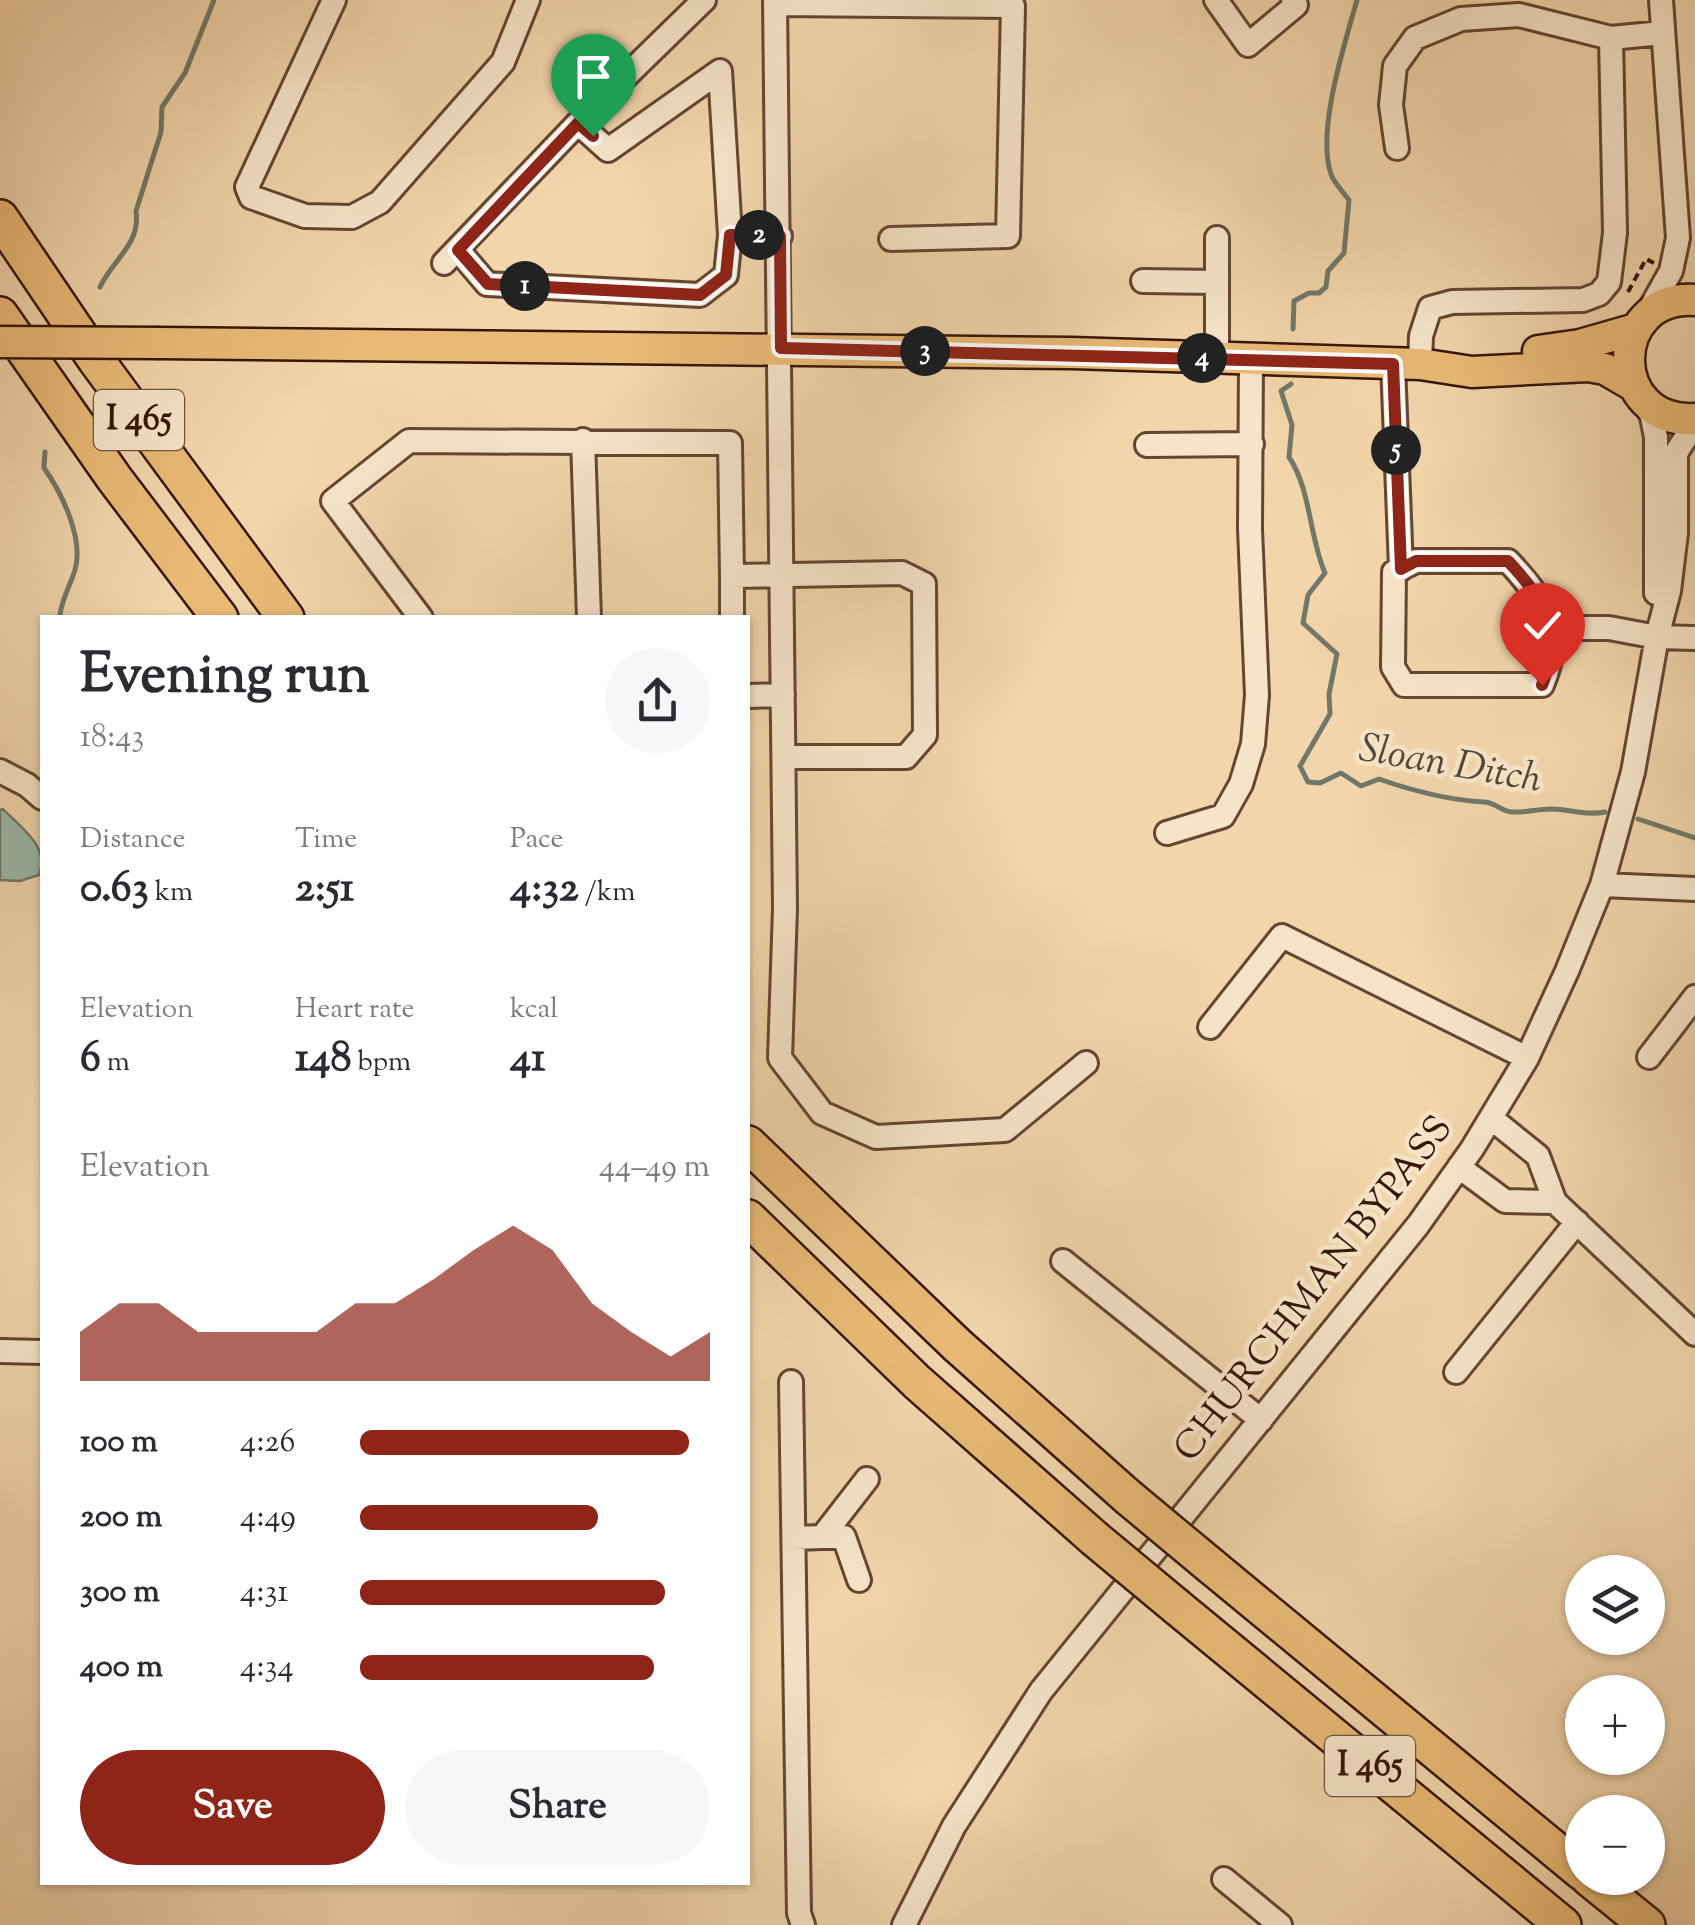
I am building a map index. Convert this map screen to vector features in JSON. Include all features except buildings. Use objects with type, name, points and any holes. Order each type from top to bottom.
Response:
[{"type":"highway","name":"I 465","points":[[0,218],[96,360],[284,615]]},
{"type":"highway","name":"I 465","points":[[0,315],[114,478],[218,615]]},
{"type":"highway","name":"I 465","points":[[750,1146],[958,1345],[1128,1497],[1565,1858]]},
{"type":"highway","name":"I 465","points":[[750,1220],[917,1382],[1094,1538],[1562,1925]]},
{"type":"highway","points":[[1610,1895],[1646,1925]]},
{"type":"main road","points":[[1407,364],[1580,345],[1641,323],[1674,301],[1695,300]]},
{"type":"main road","points":[[1639,393],[1628,357],[1641,323]]},
{"type":"main road","points":[[0,342],[781,348],[1407,364],[1472,372],[1588,366],[1605,368],[1670,416],[1695,421]]},
{"type":"street","points":[[334,0],[247,187],[252,197],[305,216],[352,217],[380,202],[503,62],[528,0]]},
{"type":"street","points":[[578,123],[608,150],[720,71],[730,235],[726,275],[700,295],[488,284],[451,256],[578,123],[704,0]]},
{"type":"street","points":[[1216,0],[1248,44],[1296,5],[1292,0]]},
{"type":"street","points":[[1641,323],[1671,271],[1678,238],[1661,0]]},
{"type":"street","points":[[891,239],[1008,236],[1013,6],[775,2],[786,908],[780,1058],[822,1113],[876,1137],[1004,1130],[1086,1063]]},
{"type":"street","points":[[1397,148],[1391,105],[1395,66],[1416,38],[1461,19],[1519,16],[1611,38],[1662,33]]},
{"type":"street","points":[[1662,33],[1695,214]]},
{"type":"street","points":[[1401,569],[1407,364],[1430,308],[1452,302],[1583,300],[1599,294],[1609,282],[1615,233],[1611,38]]},
{"type":"street","points":[[730,235],[780,236]]},
{"type":"street","points":[[1217,238],[1217,358]]},
{"type":"street","points":[[1143,281],[1217,282]]},
{"type":"street","points":[[1168,833],[1223,816],[1241,784],[1253,744],[1257,678],[1250,529],[1251,359]]},
{"type":"street","name":"CHURCHMAN BYPASS","points":[[1639,393],[1652,417],[1656,436],[1657,637]]},
{"type":"street","name":"CHURCHMAN BYPASS","points":[[904,1925],[954,1826],[1041,1691],[1418,1225],[1527,1058],[1602,884],[1633,772],[1673,564],[1676,453],[1695,421]]},
{"type":"street","points":[[583,440],[590,615]]},
{"type":"street","points":[[419,615],[333,501],[409,441],[583,440],[730,443],[732,615]]},
{"type":"street","points":[[1147,445],[1252,444]]},
{"type":"street","points":[[1416,561],[1508,561],[1536,590],[1552,628],[1551,663],[1542,685],[1404,685],[1393,666],[1394,572],[1416,561]]},
{"type":"street","points":[[732,576],[902,573],[924,584],[925,734],[906,757],[784,757]]},
{"type":"street","points":[[1552,628],[1609,628],[1657,637],[1695,638]]},
{"type":"street","points":[[750,696],[783,695]]},
{"type":"street","points":[[0,771],[40,796]]},
{"type":"street","points":[[1602,884],[1695,889]]},
{"type":"street","points":[[1210,1027],[1282,936],[1527,1058]]},
{"type":"street","points":[[1649,1057],[1695,997]]},
{"type":"street","points":[[1490,1118],[1538,1156],[1555,1202],[1695,1334]]},
{"type":"street","points":[[1459,1167],[1504,1201],[1555,1202]]},
{"type":"street","points":[[1456,1372],[1577,1222]]},
{"type":"street","points":[[1063,1260],[1261,1420]]},
{"type":"street","points":[[0,1352],[40,1352]]},
{"type":"street","points":[[791,1382],[799,1912],[804,1925]]},
{"type":"street","points":[[822,1537],[867,1479]]},
{"type":"street","points":[[794,1538],[844,1538],[859,1580]]},
{"type":"street","points":[[1224,1879],[1280,1925]]},
{"type":"shaded area","points":[[0,810],[25,830],[37,847],[39,875],[20,881],[0,880]]},
{"type":"waterway","points":[[100,287],[134,233],[136,211],[161,132],[162,107],[185,73],[214,0]]},
{"type":"waterway","name":"Sloan Ditch","points":[[1293,329],[1294,301],[1326,287],[1328,271],[1344,253],[1349,200],[1331,174],[1327,135],[1334,87],[1357,0]]},
{"type":"waterway","name":"Sloan Ditch","points":[[1291,384],[1281,391],[1292,425],[1289,457],[1302,484],[1325,573],[1308,595],[1303,623],[1337,654],[1329,694],[1330,714],[1300,766],[1308,782],[1320,783],[1341,773],[1361,786],[1379,779],[1431,794],[1488,802],[1509,812],[1605,812]]},
{"type":"waterway","points":[[45,452],[44,468],[64,503],[76,544],[75,570],[60,615]]},
{"type":"waterway","name":"Sloan Ditch","points":[[1638,819],[1695,838]]},
{"type":"route","points":[[593,136],[578,123],[458,250],[488,284],[700,295],[726,275],[730,235],[780,236],[781,348],[1393,364],[1401,569],[1416,561],[1508,561],[1536,590],[1552,628],[1551,663],[1542,685]]}]
